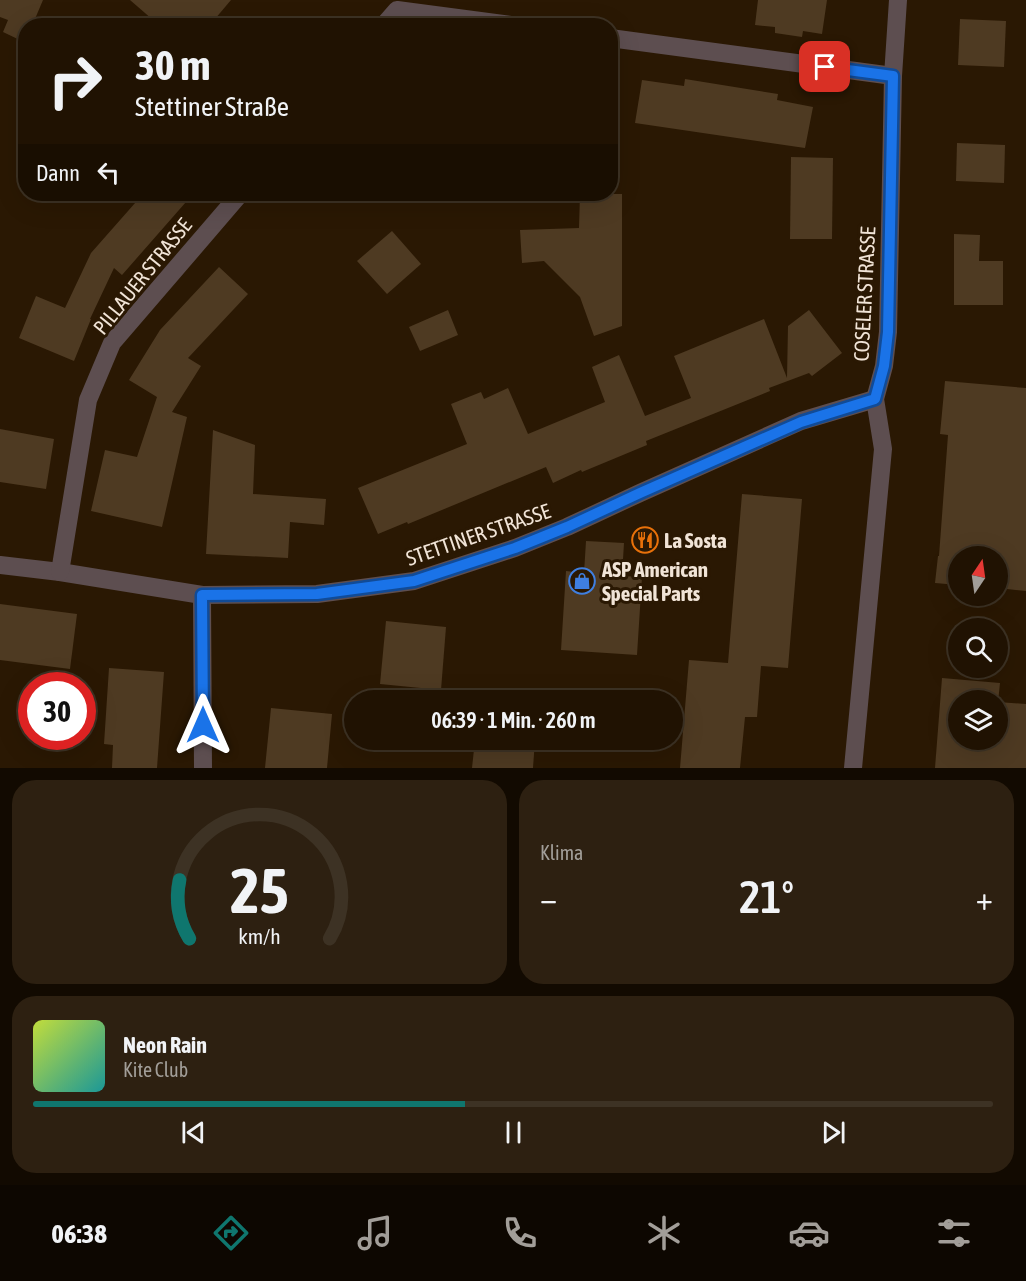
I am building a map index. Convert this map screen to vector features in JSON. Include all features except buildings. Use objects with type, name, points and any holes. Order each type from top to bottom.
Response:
[{"type":"street","name":"COSELER STRASSE","points":[[854,768],[883,449],[875,399],[884,366],[888,332],[893,76],[898,0]]},
{"type":"street","points":[[390,18],[397,10],[458,18]]},
{"type":"street","points":[[618,39],[893,76]]},
{"type":"street","name":"PILLAUER STRASSE","points":[[60,572],[88,400],[112,343],[234,201]]},
{"type":"street","name":"STETTINER STRASSE","points":[[0,565],[60,572],[202,595],[317,594],[414,581],[515,548],[801,422],[875,399]]},
{"type":"street","points":[[202,595],[203,768]]},
{"type":"place","name":"La Sosta","points":[[645,540]]},
{"type":"place","name":"ASP American Special Parts","points":[[582,581]]},
{"type":"route","points":[[203,725],[202,595],[317,594],[414,581],[515,548],[801,422],[875,399],[884,366],[888,332],[893,76],[825,67]]}]
